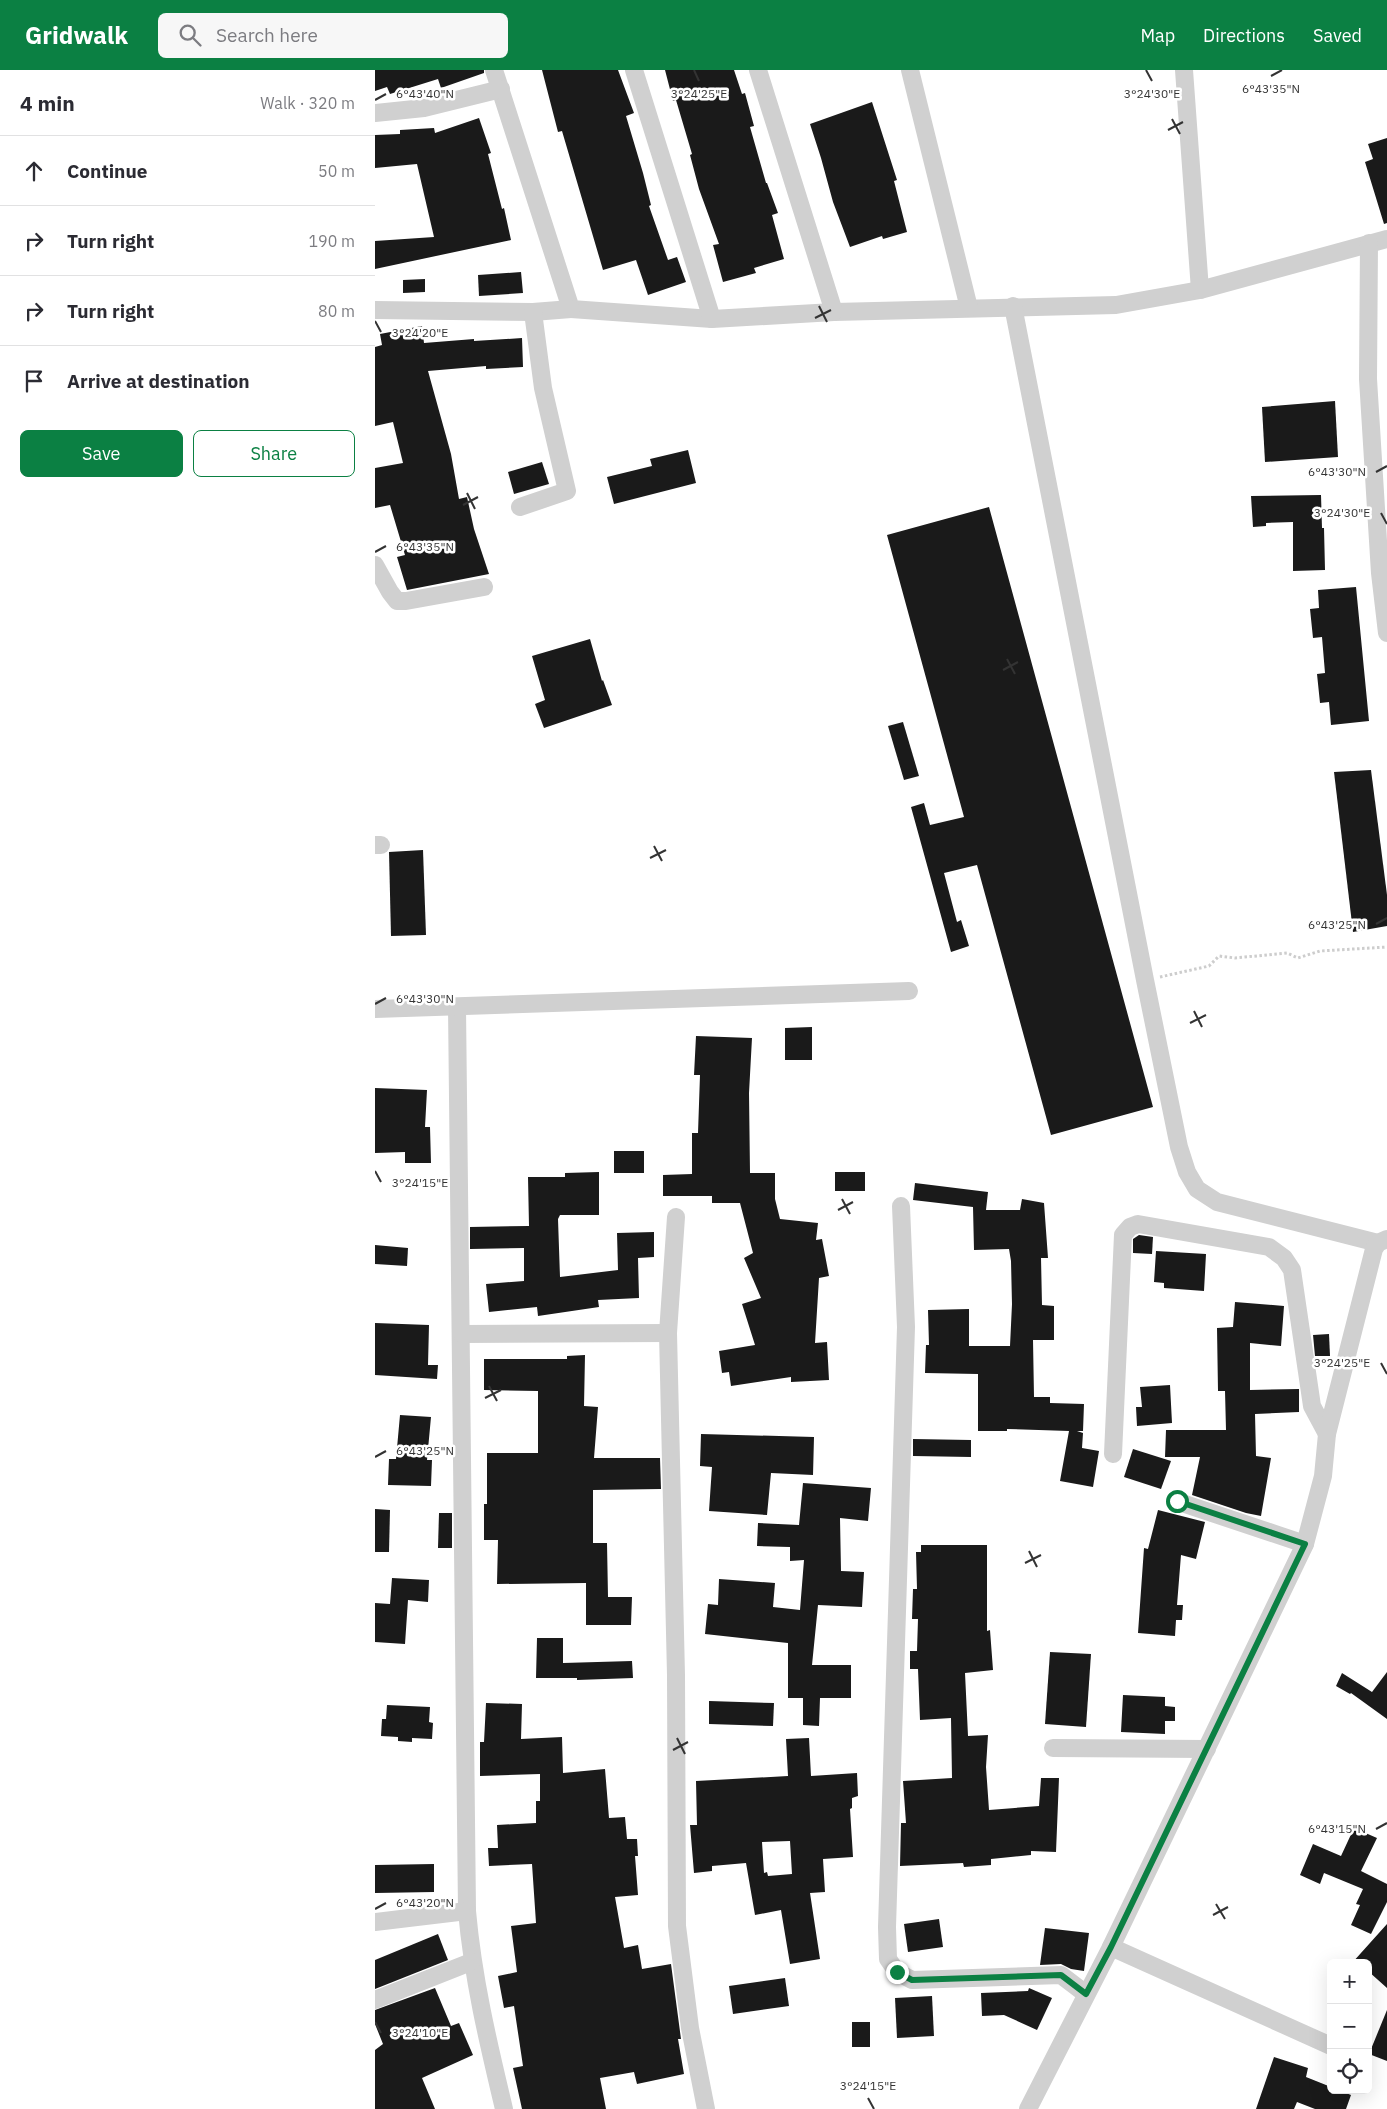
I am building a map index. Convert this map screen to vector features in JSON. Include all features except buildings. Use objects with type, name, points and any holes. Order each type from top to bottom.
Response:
[{"type":"street","points":[[494,70],[571,309]]},
{"type":"street","points":[[634,70],[712,319]]},
{"type":"street","points":[[758,70],[834,312]]},
{"type":"street","points":[[910,70],[969,308]]},
{"type":"street","points":[[1185,70],[1200,290]]},
{"type":"street","points":[[375,113],[424,108],[501,90]]},
{"type":"street","points":[[375,310],[533,312],[571,309],[712,319],[834,312],[1013,306],[1116,305],[1200,290],[1387,239]]},
{"type":"street","points":[[1369,244],[1368,379],[1380,573],[1387,633]]},
{"type":"street","points":[[1013,306],[1145,980],[1179,1147],[1187,1172],[1197,1190],[1217,1202],[1383,1241]]},
{"type":"street","points":[[520,507],[567,491],[543,388],[533,312]]},
{"type":"street","points":[[375,565],[397,601],[484,587]]},
{"type":"street","points":[[375,1009],[457,1008],[909,992]]},
{"type":"street","points":[[457,1008],[467,1911],[471,1962],[504,2109]]},
{"type":"street","points":[[901,1206],[906,1327],[889,1824],[888,1959],[897,1972],[912,1980],[1061,1975],[1086,1994]]},
{"type":"street","points":[[676,1217],[668,1333],[676,1675],[677,1926],[690,2028],[706,2109]]},
{"type":"street","points":[[1113,1454],[1123,1234],[1130,1227],[1138,1224],[1269,1247],[1284,1258],[1292,1270],[1312,1406],[1327,1434]]},
{"type":"street","points":[[1028,2109],[1111,1947],[1305,1544],[1323,1476],[1327,1434],[1374,1249],[1383,1241]]},
{"type":"street","points":[[462,1334],[668,1333]]},
{"type":"street","points":[[1177,1501],[1305,1544]]},
{"type":"street","points":[[1053,1748],[1207,1749]]},
{"type":"street","points":[[375,1922],[467,1911]]},
{"type":"street","points":[[1111,1947],[1327,2044]]},
{"type":"street","points":[[375,2000],[471,1962]]},
{"type":"path","points":[[1145,980],[1209,966],[1219,956],[1235,958],[1287,954],[1298,958],[1320,951],[1387,947]]},
{"type":"route","points":[[897,1972],[912,1980],[1061,1975],[1086,1994],[1111,1947],[1305,1544],[1177,1501]]}]
